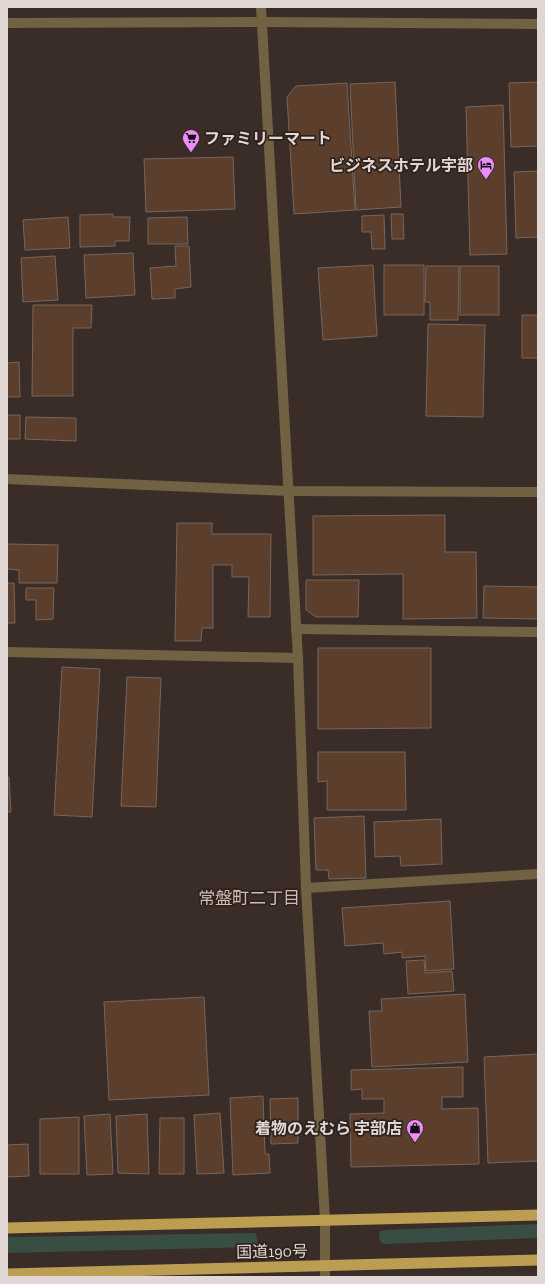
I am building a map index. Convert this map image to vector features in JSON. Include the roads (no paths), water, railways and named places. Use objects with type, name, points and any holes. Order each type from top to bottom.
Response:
[{"type":"highway","points":[[7,1228],[538,1215]]},
{"type":"highway","name":"国道190号","points":[[7,1274],[324,1272],[538,1260]]},
{"type":"street","points":[[261,7],[298,658],[306,888],[325,1220],[324,1272]]},
{"type":"street","points":[[7,23],[262,22],[538,24]]},
{"type":"street","points":[[7,479],[288,491],[538,492]]},
{"type":"street","points":[[296,629],[538,632]]},
{"type":"street","points":[[7,652],[298,658]]},
{"type":"street","points":[[306,888],[538,874]]},
{"type":"place","name":"ファミリーマート","points":[[191,153]]},
{"type":"place","name":"ビジネスホテル宇部","points":[[486,180]]},
{"type":"place","name":"着物のえむら 宇部店","points":[[415,1143]]},
{"type":"district","name":"常盤町二丁目","points":[[249,898]]}]
